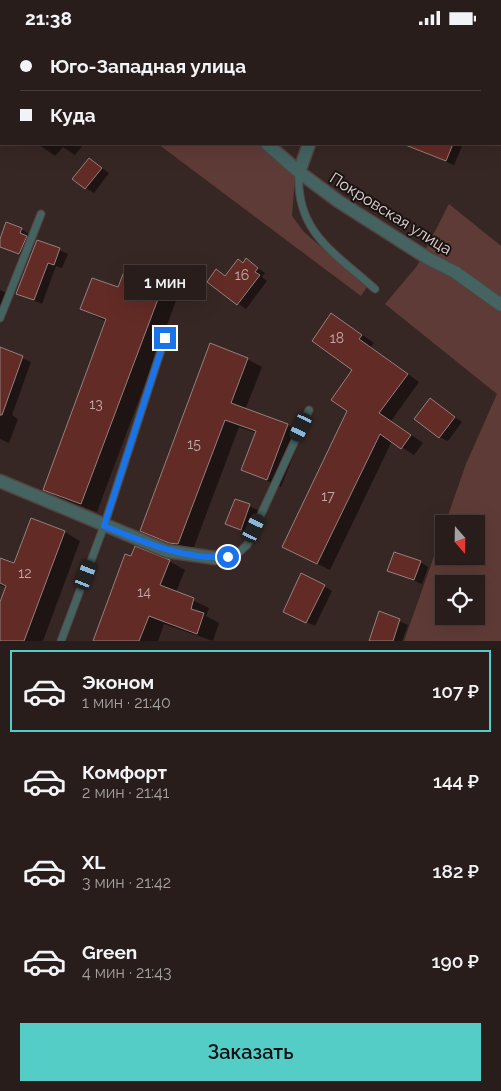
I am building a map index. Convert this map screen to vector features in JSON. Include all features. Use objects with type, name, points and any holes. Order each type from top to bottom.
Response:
[{"type":"street","name":"Покровская улица","points":[[268,145],[299,172],[338,201],[429,259],[455,272],[501,305]]},
{"type":"street","points":[[299,172],[309,145]]},
{"type":"street","points":[[0,481],[167,551],[215,558]]},
{"type":"lane","points":[[299,172],[298,193],[303,213],[316,236],[375,289]]},
{"type":"lane","points":[[0,318],[41,214]]},
{"type":"lane","points":[[61,641],[104,526],[165,338]]},
{"type":"lane","points":[[215,558],[237,555],[247,545],[309,411]]},
{"type":"shaded area","points":[[159,145],[260,145],[295,177],[292,216],[304,232],[367,287],[361,296]]},
{"type":"shaded area","points":[[449,204],[501,246],[501,641],[404,641],[435,553],[435,565],[485,565],[485,515],[448,515],[466,464],[497,394],[385,304],[417,266]]},
{"type":"building","points":[[406,145],[453,145],[446,161]]},
{"type":"building","points":[[89,158],[102,168],[85,189],[72,179]]},
{"type":"building","points":[[6,222],[22,228],[20,233],[27,236],[19,254],[0,247],[0,239]]},
{"type":"building","points":[[37,240],[60,248],[54,265],[48,263],[34,300],[16,294]]},
{"type":"building","points":[[246,258],[258,268],[255,272],[260,275],[237,305],[207,282],[216,269],[225,276],[238,259],[243,263]]},
{"type":"building","points":[[125,269],[164,283],[81,504],[43,490],[106,319],[80,309],[92,278],[118,287]]},
{"type":"building","points":[[331,313],[362,335],[359,339],[408,374],[379,413],[411,435],[401,449],[380,434],[317,564],[282,547],[347,411],[331,400],[352,370],[312,341]]},
{"type":"building","points":[[210,343],[248,358],[231,403],[288,424],[267,480],[241,470],[256,431],[225,420],[178,544],[169,543],[140,531]]},
{"type":"building","points":[[0,347],[23,356],[2,415],[0,415]]},
{"type":"building","points":[[430,398],[455,417],[439,438],[414,419]]},
{"type":"building","points":[[235,499],[250,504],[241,530],[225,524]]},
{"type":"building","points":[[31,518],[65,531],[24,641],[0,641],[0,602],[6,586],[0,583],[0,558],[14,563]]},
{"type":"building","points":[[135,546],[170,560],[160,585],[194,598],[191,609],[204,613],[197,634],[149,616],[139,641],[93,641],[125,554],[131,556]]},
{"type":"building","points":[[394,552],[421,561],[414,580],[387,571]]},
{"type":"building","points":[[301,573],[325,585],[306,623],[283,612]]},
{"type":"building","points":[[379,611],[400,619],[393,641],[369,641]]},
{"type":"route","points":[[165,338],[104,526],[167,551],[215,558],[228,557]]}]
